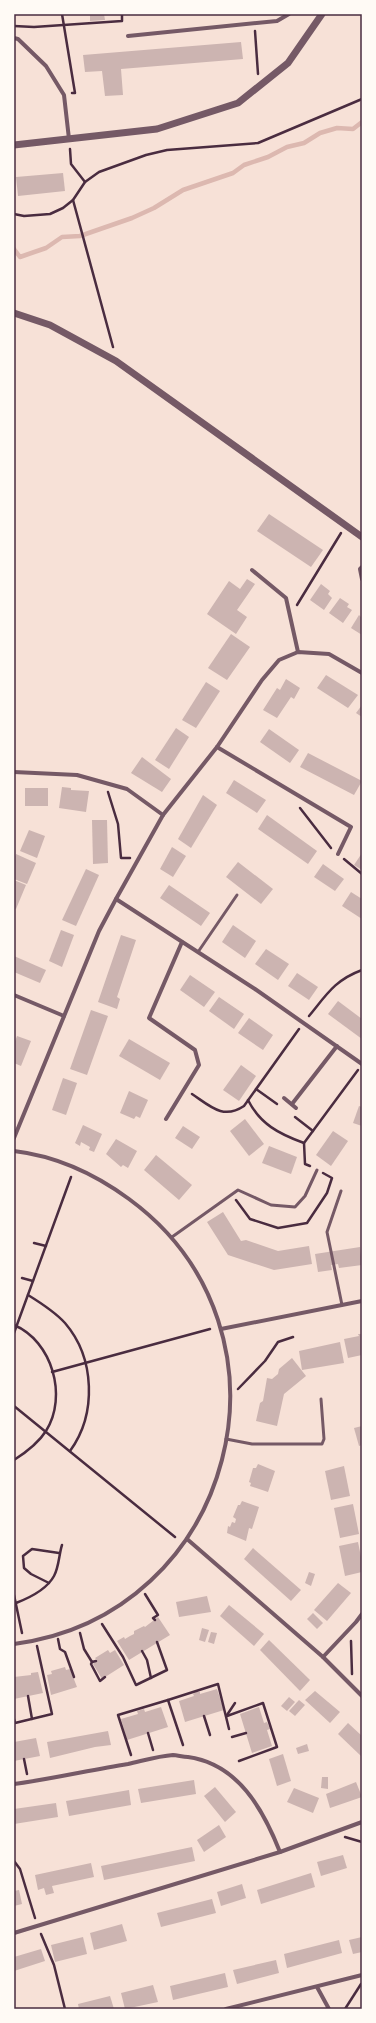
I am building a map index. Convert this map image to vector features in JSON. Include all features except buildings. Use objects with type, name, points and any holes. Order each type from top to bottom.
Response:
[{"type":"street","points":[[128,36],[276,21],[289,14]]},
{"type":"street","points":[[14,145],[156,129],[238,103],[288,63],[322,14]]},
{"type":"street","points":[[14,38],[18,39],[46,66],[64,95],[69,139]]},
{"type":"street","points":[[14,313],[50,325],[116,361],[362,537]]},
{"type":"street","points":[[362,567],[360,569],[362,580]]},
{"type":"street","points":[[252,570],[286,598],[298,652]]},
{"type":"street","points":[[14,1138],[99,931],[116,899],[164,815],[217,747],[262,680],[279,660],[298,652],[329,654],[362,673]]},
{"type":"street","points":[[217,747],[351,827],[338,854]]},
{"type":"street","points":[[14,772],[77,775],[104,782],[127,789],[164,815]]},
{"type":"street","points":[[116,899],[304,1022],[362,1065]]},
{"type":"street","points":[[166,1119],[199,1065],[195,1050],[149,1018],[182,942]]},
{"type":"street","points":[[14,996],[64,1016]]},
{"type":"street","points":[[292,1104],[337,1046]]},
{"type":"street","points":[[284,1098],[296,1108]]},
{"type":"street","points":[[14,1151],[44,1157],[75,1167],[111,1186],[150,1214],[172,1237],[186,1255],[205,1288],[221,1329],[228,1354],[229,1401],[226,1439],[220,1468],[213,1491],[187,1539],[172,1559],[141,1588],[114,1610],[99,1618],[57,1635],[14,1644]]},
{"type":"street","points":[[221,1329],[362,1301]]},
{"type":"street","points":[[187,1539],[323,1656],[362,1696]]},
{"type":"street","points":[[323,1656],[350,1629],[362,1614]]},
{"type":"street","points":[[14,1784],[173,1755],[200,1759],[220,1767],[239,1782],[254,1800],[269,1826],[280,1852]]},
{"type":"street","points":[[14,1933],[280,1852],[362,1822]]},
{"type":"street","points":[[226,2009],[362,1975]]},
{"type":"street","points":[[317,1987],[329,2009]]},
{"type":"lane","points":[[198,952],[237,895]]},
{"type":"lane","points":[[172,1237],[238,1190],[272,1205],[294,1207],[305,1196],[316,1170]]},
{"type":"lane","points":[[341,1191],[327,1232],[342,1306]]},
{"type":"lane","points":[[226,1439],[252,1444],[322,1444],[324,1439],[321,1399]]},
{"type":"path","points":[[62,14],[75,93],[64,95]]},
{"type":"path","points":[[14,26],[34,27],[122,21],[122,14]]},
{"type":"path","points":[[254,23],[259,86]]},
{"type":"path","points":[[14,214],[24,216],[50,214],[63,208],[73,200],[85,182],[99,172],[146,155],[167,150],[258,143],[362,99]]},
{"type":"path","points":[[69,139],[71,164],[85,182]]},
{"type":"path","points":[[73,200],[116,361]]},
{"type":"path","points":[[290,616],[346,525]]},
{"type":"path","points":[[104,782],[118,824],[121,858],[138,859]]},
{"type":"path","points":[[299,808],[331,849],[362,874]]},
{"type":"path","points":[[184,1090],[219,1112],[236,1111],[244,1106],[304,1022],[334,986],[345,976],[362,970]]},
{"type":"path","points":[[229,1202],[235,1197],[250,1219],[278,1228],[306,1223],[327,1193],[332,1178],[305,1164],[304,1143],[362,1065]]},
{"type":"path","points":[[248,1100],[258,1115],[272,1129],[304,1143]]},
{"type":"path","points":[[14,1333],[15,1326],[28,1295],[71,1177]]},
{"type":"path","points":[[34,1243],[46,1246]]},
{"type":"path","points":[[22,1278],[33,1281]]},
{"type":"path","points":[[28,1295],[64,1322],[79,1345],[86,1363],[89,1381],[87,1414],[78,1440],[70,1451]]},
{"type":"path","points":[[14,1460],[31,1447],[46,1431],[56,1403],[56,1392],[51,1366],[39,1345],[15,1326]]},
{"type":"path","points":[[52,1372],[210,1329]]},
{"type":"path","points":[[229,1401],[249,1376],[265,1361],[278,1342],[293,1337]]},
{"type":"path","points":[[14,1406],[175,1537]]},
{"type":"path","points":[[16,1603],[37,1592],[49,1583],[55,1575],[62,1545]]},
{"type":"path","points":[[49,1583],[31,1574],[24,1568],[23,1556],[32,1549],[59,1553]]},
{"type":"path","points":[[141,1588],[158,1615],[153,1618],[155,1620]]},
{"type":"path","points":[[14,1595],[22,1633]]},
{"type":"path","points":[[99,1618],[126,1662],[136,1685],[167,1670],[157,1642]]},
{"type":"path","points":[[77,1627],[84,1649],[94,1662],[91,1664],[100,1681],[105,1677]]},
{"type":"path","points":[[350,1629],[352,1686]]},
{"type":"path","points":[[57,1635],[60,1649],[65,1652],[74,1677]]},
{"type":"path","points":[[14,1719],[15,1723],[52,1714],[36,1640]]},
{"type":"path","points":[[142,1651],[151,1678]]},
{"type":"path","points":[[134,1762],[118,1715],[218,1684],[229,1729]]},
{"type":"path","points":[[28,1696],[32,1719]]},
{"type":"path","points":[[168,1700],[183,1745]]},
{"type":"path","points":[[227,1716],[235,1703]]},
{"type":"path","points":[[227,1716],[263,1703],[277,1747],[239,1761]]},
{"type":"path","points":[[204,1716],[210,1735]]},
{"type":"path","points":[[148,1733],[156,1758]]},
{"type":"path","points":[[232,1737],[246,1733]]},
{"type":"path","points":[[24,1759],[28,1782]]},
{"type":"path","points":[[14,1861],[20,1869],[37,1925],[54,1965],[65,2009]]},
{"type":"path","points":[[345,2009],[362,1982]]},
{"type":"waterway","points":[[14,249],[20,257],[46,248],[62,237],[80,236],[132,218],[154,208],[183,190],[233,173],[244,165],[268,157],[287,147],[304,143],[320,133],[337,128],[353,129],[362,122]]}]
